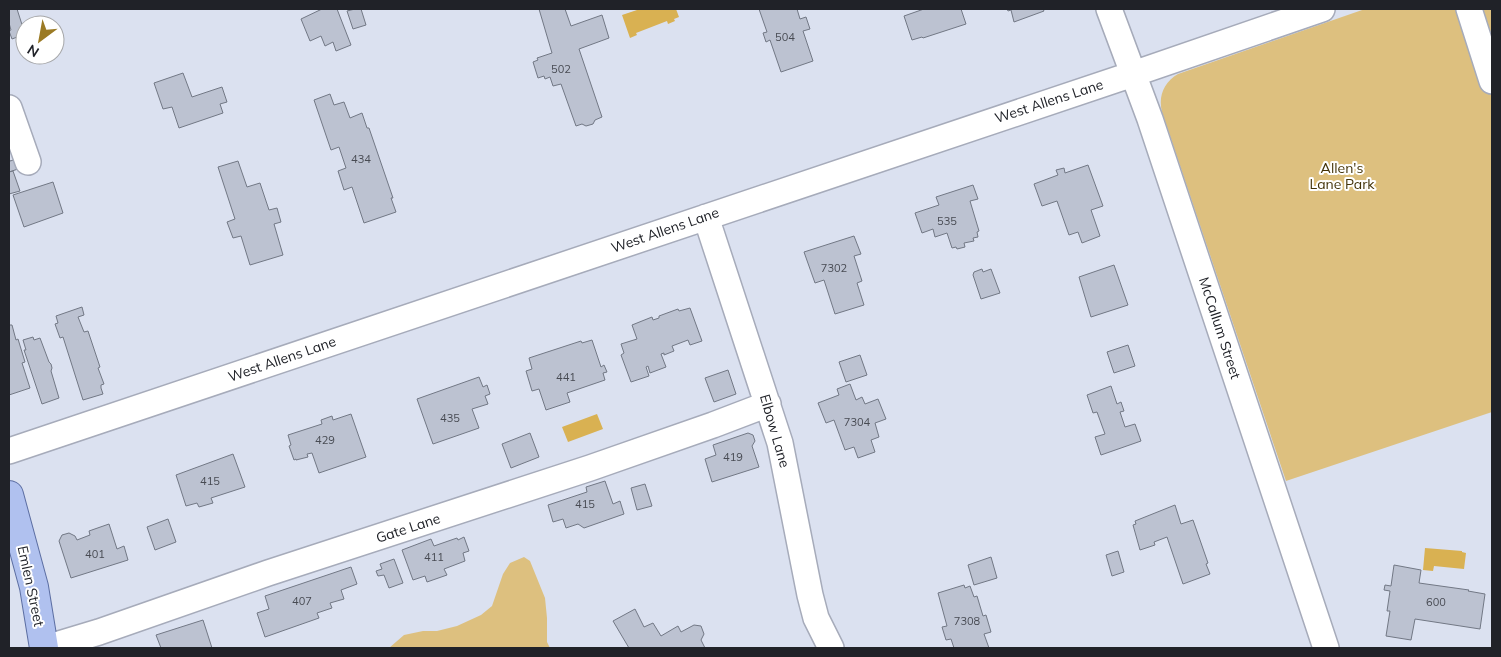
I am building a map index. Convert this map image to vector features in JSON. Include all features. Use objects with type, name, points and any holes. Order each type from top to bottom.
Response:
[{"type":"main road","name":"Emlen Street","points":[[9,495],[34,587],[45,648]]},
{"type":"street","name":"McCallum Street","points":[[1109,9],[1150,119],[1326,648]]},
{"type":"street","name":"West Allens Lane","points":[[9,451],[1322,9]]},
{"type":"street","points":[[1469,9],[1492,81]]},
{"type":"street","points":[[9,108],[28,162]]},
{"type":"street","name":"Elbow Lane","points":[[706,217],[780,443],[810,595],[816,618],[831,648]]},
{"type":"street","name":"Gate Lane","points":[[45,648],[99,632],[268,573],[580,471],[768,404]]},
{"type":"green space","name":"Allen's Lane Park","points":[[1365,9],[1492,9],[1492,412],[1286,481],[1162,112],[1161,100],[1166,85],[1178,74]]},
{"type":"green space","points":[[524,557],[530,561],[545,598],[547,642],[550,648],[389,648],[404,635],[423,631],[437,631],[457,626],[481,615],[492,606],[503,574],[510,563]]},
{"type":"shaded area","points":[[640,9],[676,9],[679,17],[668,24],[667,21],[636,33],[637,35],[630,38],[622,15]]},
{"type":"shaded area","points":[[597,414],[603,429],[568,442],[562,427]]},
{"type":"shaded area","points":[[1425,548],[1462,551],[1466,553],[1464,569],[1434,566],[1433,571],[1423,570]]},
{"type":"building","points":[[9,9],[17,9],[19,15],[15,15],[15,38],[12,39],[9,31],[11,30]]},
{"type":"building","points":[[322,9],[337,9],[351,45],[336,51],[333,42],[325,46],[321,36],[310,41],[301,19]]},
{"type":"building","points":[[361,9],[366,25],[353,29],[347,11]]},
{"type":"building","points":[[539,9],[565,9],[571,26],[602,15],[609,38],[579,49],[602,117],[595,120],[593,124],[576,126],[561,84],[553,86],[550,77],[545,79],[544,76],[538,78],[533,62],[538,60],[537,58],[552,53]]},
{"type":"building","points":[[759,9],[797,9],[800,19],[806,17],[810,29],[803,31],[813,61],[781,72],[770,40],[766,42],[763,33],[767,32]]},
{"type":"building","points":[[924,9],[961,9],[966,24],[912,40],[904,16]]},
{"type":"building","points":[[1007,9],[1043,9],[1044,11],[1014,22],[1011,10],[1008,11]]},
{"type":"building","points":[[183,73],[192,97],[222,87],[227,102],[220,104],[223,113],[179,128],[172,107],[163,109],[154,83]]},
{"type":"building","points":[[330,94],[334,105],[344,102],[350,118],[362,113],[367,128],[369,128],[396,212],[364,223],[352,187],[344,190],[338,171],[346,168],[339,147],[331,150],[314,100]]},
{"type":"building","points":[[9,158],[10,161],[18,159],[21,168],[9,172]]},
{"type":"building","points":[[238,161],[247,187],[260,183],[269,210],[277,208],[281,222],[274,224],[283,255],[250,265],[241,236],[233,238],[227,222],[235,219],[218,167]]},
{"type":"building","points":[[1088,165],[1103,206],[1091,210],[1100,236],[1082,243],[1078,232],[1069,235],[1057,201],[1042,206],[1034,184],[1058,175],[1056,170],[1064,168],[1065,173]]},
{"type":"building","points":[[13,171],[20,191],[9,194],[9,172]]},
{"type":"building","points":[[53,182],[63,213],[24,227],[13,195]]},
{"type":"building","points":[[973,185],[978,199],[970,201],[979,231],[977,232],[978,237],[973,238],[974,241],[964,243],[965,247],[957,249],[956,247],[952,248],[947,233],[935,237],[933,229],[922,233],[915,213],[939,205],[936,197]]},
{"type":"building","points":[[854,236],[861,254],[854,256],[862,281],[857,283],[864,305],[835,314],[824,280],[815,283],[804,252]]},
{"type":"building","points":[[1114,265],[1128,305],[1091,317],[1079,277]]},
{"type":"building","points":[[982,269],[983,272],[991,269],[1000,293],[981,299],[973,275],[974,272]]},
{"type":"building","points":[[82,307],[84,315],[78,317],[84,332],[88,331],[104,384],[101,385],[103,394],[83,400],[63,337],[60,338],[55,324],[58,323],[56,316]]},
{"type":"building","points":[[690,308],[702,341],[690,345],[688,340],[672,346],[674,351],[664,355],[664,353],[661,354],[666,367],[650,373],[648,366],[646,367],[649,376],[631,382],[621,355],[624,353],[621,344],[637,339],[632,325],[652,317],[653,320],[659,318],[659,316],[678,309],[679,311]]},
{"type":"building","points":[[9,325],[12,325],[16,340],[18,339],[25,362],[22,363],[30,388],[9,395]]},
{"type":"building","points":[[33,337],[34,340],[40,338],[51,364],[51,371],[59,398],[42,404],[24,350],[26,350],[23,340]]},
{"type":"building","points":[[592,340],[601,367],[604,365],[607,372],[603,373],[605,380],[567,393],[570,402],[546,410],[539,389],[532,391],[526,371],[532,369],[529,358],[581,341],[582,343]]},
{"type":"building","points":[[1128,345],[1135,366],[1114,373],[1107,352]]},
{"type":"building","points":[[860,355],[867,375],[846,382],[839,362]]},
{"type":"building","points":[[728,370],[736,394],[714,402],[705,378]]},
{"type":"building","points":[[479,377],[483,387],[487,385],[490,394],[485,396],[488,404],[472,409],[479,428],[433,444],[417,399]]},
{"type":"building","points":[[850,384],[856,400],[862,397],[865,404],[878,399],[886,419],[875,423],[879,437],[871,440],[875,452],[858,458],[854,447],[845,450],[834,420],[826,423],[818,403],[839,395],[837,389]]},
{"type":"building","points":[[1111,386],[1117,404],[1121,402],[1124,411],[1120,412],[1125,427],[1135,424],[1141,441],[1101,455],[1095,437],[1105,434],[1097,412],[1093,413],[1087,395]]},
{"type":"building","points":[[351,414],[366,457],[319,473],[312,453],[307,454],[308,457],[294,460],[289,446],[291,445],[288,435],[322,424],[321,420],[332,416],[333,420]]},
{"type":"building","points":[[530,433],[539,457],[511,468],[502,444]]},
{"type":"building","points":[[748,433],[753,435],[755,441],[752,446],[759,467],[712,482],[705,459],[716,455],[713,445]]},
{"type":"building","points":[[233,454],[245,487],[211,498],[213,503],[199,507],[197,503],[186,506],[176,475]]},
{"type":"building","points":[[605,481],[613,504],[620,501],[624,514],[584,528],[578,524],[566,528],[563,519],[553,522],[548,505],[587,492],[586,487]]},
{"type":"building","points":[[645,484],[652,506],[637,510],[631,488]]},
{"type":"building","points":[[1175,505],[1181,524],[1193,520],[1210,574],[1183,584],[1167,537],[1154,542],[1155,545],[1140,550],[1133,525],[1136,524],[1135,521]]},
{"type":"building","points":[[168,519],[176,542],[155,550],[147,527]]},
{"type":"building","points":[[109,524],[117,549],[124,546],[128,560],[71,578],[59,541],[62,535],[69,533],[75,536],[77,540],[90,535],[89,531]]},
{"type":"building","points":[[464,537],[469,551],[463,553],[465,561],[444,569],[447,575],[427,582],[425,576],[413,580],[402,550],[431,539],[434,546]]},
{"type":"building","points":[[1118,551],[1124,572],[1112,576],[1106,555]]},
{"type":"building","points":[[991,557],[997,578],[974,585],[968,565]]},
{"type":"building","points":[[394,559],[403,583],[389,588],[384,575],[378,576],[376,571],[382,569],[380,564]]},
{"type":"building","points":[[1394,565],[1421,570],[1419,583],[1485,594],[1480,629],[1415,619],[1411,640],[1386,636],[1390,611],[1387,611],[1390,591],[1384,590],[1385,585],[1391,586]]},
{"type":"building","points":[[351,567],[357,584],[341,590],[344,599],[330,603],[332,608],[317,613],[319,618],[265,637],[257,613],[269,609],[265,596]]},
{"type":"building","points":[[964,585],[965,588],[970,586],[974,597],[977,596],[983,616],[986,615],[991,632],[984,634],[989,648],[954,648],[951,639],[946,640],[942,627],[947,626],[938,593]]},
{"type":"building","points":[[635,609],[644,627],[653,623],[661,636],[678,626],[681,632],[694,625],[701,626],[704,634],[701,640],[705,648],[629,648],[613,621]]},
{"type":"building","points":[[203,620],[212,648],[161,648],[156,635]]}]
